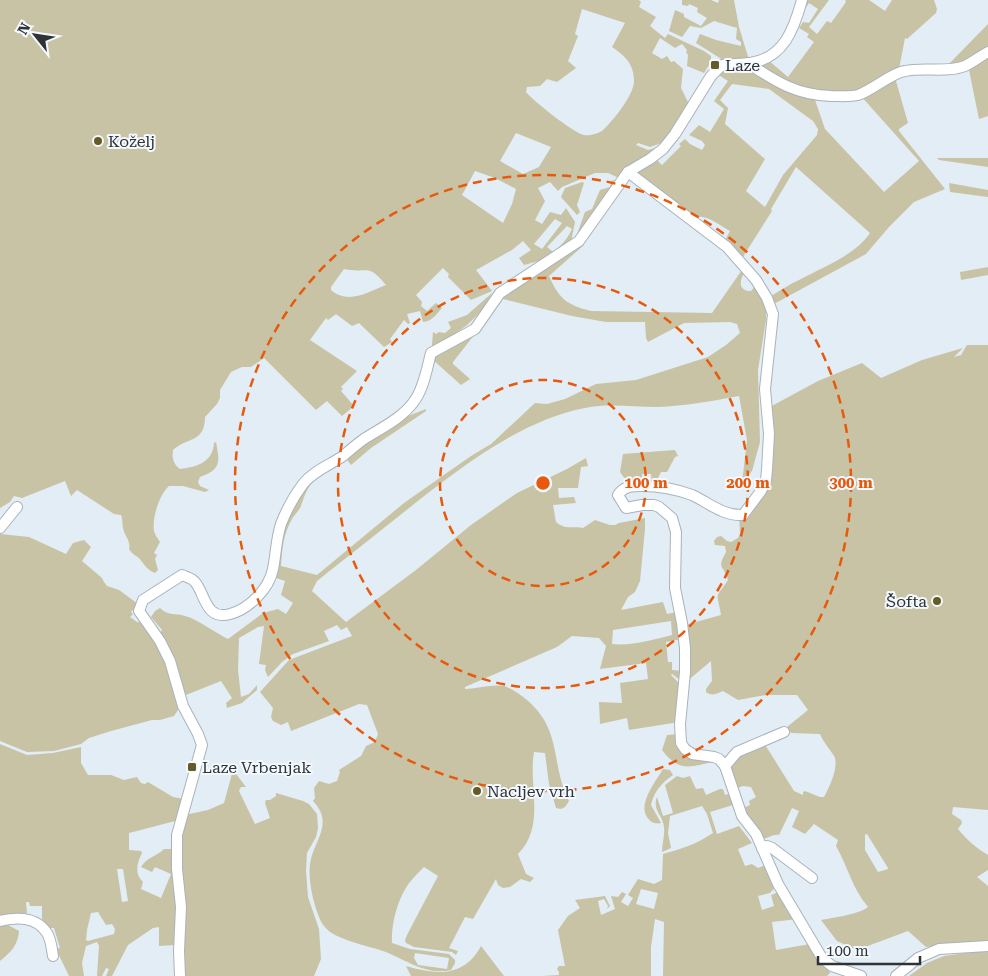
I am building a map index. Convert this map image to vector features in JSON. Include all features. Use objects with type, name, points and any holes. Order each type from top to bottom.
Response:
[{"type":"street","points":[[180,976],[181,907],[177,869],[178,835],[202,745],[183,706],[170,661],[160,641],[139,611],[143,600],[182,575],[195,581],[203,601],[211,610],[229,615],[249,605],[264,588],[273,571],[280,525],[304,483],[321,468],[342,456],[405,411],[416,400],[431,353],[475,329],[500,294],[580,241],[628,172],[663,149],[675,134],[711,76],[722,64],[748,63],[770,56],[784,46],[796,20],[802,0]]},
{"type":"street","points":[[748,63],[784,86],[817,95],[843,96],[857,95],[900,72],[916,68],[952,69],[965,66],[988,52]]},
{"type":"street","points":[[628,172],[727,247],[756,280],[767,298],[773,314],[765,389],[769,434],[766,480],[761,491],[742,515],[732,515],[692,495],[663,486],[631,486],[621,490],[618,495],[626,508],[654,505],[672,518],[677,539],[674,562],[675,588],[685,648],[685,672],[680,724],[681,743],[684,749],[692,754],[714,757],[719,759],[725,766],[742,816],[756,834],[778,884],[822,958],[832,966],[861,976]]},
{"type":"street","points":[[0,528],[17,507]]},
{"type":"street","points":[[725,766],[737,752],[784,732]]},
{"type":"street","points":[[762,848],[766,846],[772,848],[812,878]]},
{"type":"street","points":[[0,921],[25,918],[38,924],[48,934],[53,956]]},
{"type":"street","points":[[896,976],[918,958],[939,949],[988,946]]},
{"type":"shaded area","points":[[0,0],[639,0],[641,2],[639,7],[656,17],[650,26],[665,38],[668,34],[711,56],[711,62],[704,73],[687,66],[687,50],[682,44],[675,48],[660,38],[652,53],[662,59],[667,56],[671,62],[674,61],[683,69],[681,88],[689,104],[667,141],[650,147],[638,143],[636,145],[648,150],[659,147],[634,166],[629,165],[625,167],[619,178],[608,173],[595,173],[562,187],[558,191],[550,182],[538,188],[545,201],[535,220],[542,224],[550,212],[561,215],[566,208],[575,222],[571,242],[546,259],[524,265],[519,258],[531,250],[523,241],[512,250],[476,270],[492,291],[471,300],[448,277],[449,274],[443,268],[416,295],[422,302],[421,306],[427,311],[436,303],[442,308],[431,319],[423,322],[420,311],[407,314],[410,323],[408,324],[404,320],[390,339],[392,342],[384,347],[359,323],[352,326],[336,314],[328,320],[326,318],[310,340],[357,371],[341,387],[343,389],[341,391],[354,406],[342,416],[327,401],[316,410],[264,358],[251,367],[242,367],[231,372],[220,390],[220,398],[217,404],[205,417],[202,431],[199,435],[173,450],[174,463],[180,469],[186,468],[198,465],[207,459],[211,455],[214,443],[216,442],[218,460],[215,468],[200,477],[198,482],[200,486],[209,490],[205,492],[183,486],[169,486],[162,495],[154,520],[154,531],[160,542],[154,553],[157,555],[155,559],[158,570],[155,573],[148,569],[129,549],[121,515],[114,514],[77,490],[71,496],[65,481],[22,498],[14,496],[10,502],[0,508]],"holes":[[[582,9],[625,23],[612,47],[627,61],[634,74],[631,93],[622,107],[602,131],[591,135],[584,135],[572,129],[526,92],[527,87],[540,86],[547,79],[557,82],[576,68],[568,61],[578,36],[575,34]],[[516,133],[551,147],[539,167],[523,174],[500,161]],[[475,171],[495,178],[516,189],[512,204],[503,223],[462,195]],[[555,219],[562,223],[542,249],[534,244]],[[567,226],[572,229],[564,242],[553,252],[547,247]],[[344,269],[371,271],[386,285],[365,294],[351,297],[344,297],[331,290],[331,287]]]},
{"type":"shaded area","points":[[682,0],[711,0],[718,3],[719,0],[734,0],[739,27],[749,60],[723,60],[696,43],[700,34],[741,46],[741,42],[736,39],[737,28],[714,21],[701,28],[690,26],[682,37],[669,31],[675,10],[701,26],[707,18],[697,12],[698,8],[689,4],[688,6],[682,5]]},
{"type":"shaded area","points":[[804,0],[829,0],[809,27],[817,34],[827,21],[831,23],[846,2],[845,0],[869,0],[885,11],[892,0],[934,0],[937,9],[936,13],[907,39],[905,38],[899,69],[874,86],[849,94],[800,91],[757,64],[768,60],[788,77],[814,42],[807,37],[809,34],[799,28],[803,22],[809,23],[818,9],[809,3],[802,13]]},
{"type":"shaded area","points":[[988,24],[988,49],[973,60],[946,67]]},
{"type":"shaded area","points":[[988,53],[988,116],[979,119],[969,70],[960,71]]},
{"type":"shaded area","points":[[747,66],[814,97],[825,129],[884,192],[919,161],[860,95],[893,80],[896,81],[908,123],[899,131],[945,189],[914,202],[866,254],[772,305],[768,298],[847,255],[870,233],[796,167],[771,209],[772,211],[741,260],[724,242],[730,231],[706,218],[692,218],[637,174],[637,171],[655,158],[662,165],[681,146],[679,144],[685,139],[702,150],[705,145],[702,141],[689,135],[699,125],[710,132],[724,109],[714,101],[728,81],[717,74],[727,68]],"holes":[[[732,84],[769,89],[813,121],[818,129],[817,135],[783,175],[765,207],[746,191],[765,159],[725,124],[728,108],[720,100]]]},
{"type":"shaded area","points":[[937,158],[988,158],[988,167],[939,160]]},
{"type":"shaded area","points":[[614,180],[612,187],[576,237],[585,212],[592,209],[600,190],[610,187],[611,181]]},
{"type":"shaded area","points":[[584,183],[577,205],[580,212],[577,215],[561,197],[565,188]]},
{"type":"shaded area","points":[[949,183],[988,190],[988,197],[950,192]]},
{"type":"shaded area","points":[[584,241],[584,245],[549,276],[560,296],[576,306],[591,311],[712,313],[744,267],[747,270],[741,280],[741,286],[743,289],[751,291],[757,284],[766,306],[766,320],[758,370],[760,442],[752,471],[742,483],[747,440],[739,396],[657,407],[612,405],[585,408],[559,415],[508,438],[460,469],[317,581],[312,591],[346,622],[416,570],[471,525],[517,493],[586,458],[588,466],[581,467],[578,488],[558,488],[559,498],[574,497],[576,503],[553,505],[556,522],[566,527],[583,528],[595,520],[615,525],[645,518],[640,581],[635,592],[628,597],[621,610],[663,602],[667,614],[677,612],[680,638],[666,642],[668,662],[672,662],[672,670],[683,671],[680,680],[671,675],[680,684],[679,722],[629,730],[627,718],[600,724],[599,702],[622,703],[620,683],[648,679],[646,663],[600,669],[606,646],[599,638],[572,636],[557,647],[465,687],[465,689],[504,686],[522,696],[538,712],[551,736],[559,774],[569,801],[565,807],[561,809],[556,808],[549,784],[545,753],[534,752],[534,819],[526,843],[518,854],[526,874],[534,878],[530,882],[521,879],[510,887],[503,888],[498,885],[496,879],[473,919],[465,917],[449,948],[458,951],[456,955],[452,952],[414,947],[406,943],[405,940],[408,933],[438,876],[424,867],[410,882],[402,895],[396,911],[392,943],[410,949],[449,954],[455,960],[451,970],[433,971],[416,966],[383,951],[349,941],[330,932],[321,921],[313,898],[310,884],[310,864],[323,825],[319,809],[313,801],[315,798],[314,788],[319,781],[329,784],[337,781],[339,770],[361,756],[366,746],[375,742],[378,734],[367,705],[359,704],[291,731],[288,722],[281,725],[273,721],[271,717],[273,708],[260,692],[289,660],[352,636],[347,627],[341,630],[337,625],[324,631],[329,641],[293,654],[282,662],[268,677],[265,670],[266,665],[259,664],[264,626],[258,627],[239,638],[238,670],[241,697],[249,694],[257,685],[257,690],[242,703],[227,708],[226,703],[232,698],[221,681],[181,697],[159,636],[162,630],[151,617],[160,608],[163,611],[195,620],[228,639],[263,613],[278,609],[286,614],[293,603],[281,595],[285,581],[273,577],[280,536],[299,494],[315,476],[316,478],[308,488],[285,536],[281,566],[317,575],[404,503],[491,444],[535,403],[547,404],[565,399],[596,384],[636,380],[708,357],[740,333],[737,324],[730,322],[684,323],[648,342],[645,322],[606,322],[572,316],[499,298]],"holes":[[[671,621],[672,635],[650,641],[612,644],[613,630]],[[415,953],[449,958],[447,969],[418,965],[414,958]]]},
{"type":"shaded area","points":[[988,267],[988,275],[961,280],[960,272]]},
{"type":"shaded area","points":[[492,293],[474,319],[460,331],[433,347],[433,332],[436,334],[439,332],[445,333],[451,328],[448,322],[467,315]]},
{"type":"shaded area","points":[[475,334],[453,362],[470,379],[461,385],[432,359]]},
{"type":"shaded area","points":[[967,345],[988,345],[988,810],[953,807],[952,814],[961,820],[962,823],[958,829],[961,833],[988,855],[988,870],[977,877],[988,886],[988,941],[926,947],[908,931],[857,950],[837,941],[821,920],[853,914],[868,907],[854,885],[836,846],[838,840],[814,824],[805,834],[792,827],[799,811],[792,808],[779,835],[761,839],[741,809],[750,805],[749,801],[756,797],[751,787],[743,786],[737,788],[729,767],[734,756],[764,743],[794,791],[803,795],[805,791],[824,797],[834,773],[836,762],[834,756],[820,734],[791,733],[787,727],[808,710],[797,695],[766,695],[738,700],[723,691],[710,694],[706,692],[706,689],[712,681],[711,661],[685,683],[685,625],[721,615],[718,596],[728,580],[721,565],[726,552],[725,546],[715,545],[714,541],[717,537],[721,536],[731,542],[738,538],[740,534],[739,514],[766,476],[768,408],[818,381],[862,363],[881,378],[922,360],[963,348],[954,357],[961,355]],"holes":[[[867,834],[888,868],[878,872],[865,850],[865,835]]]},
{"type":"shaded area","points":[[426,409],[426,411],[371,448],[351,465],[345,457],[348,455],[350,457],[354,453],[353,451],[398,420]]},
{"type":"shaded area","points":[[675,450],[678,456],[675,457],[667,472],[661,472],[657,480],[652,484],[651,474],[642,474],[642,478],[625,479],[620,472],[623,454]]},
{"type":"shaded area","points":[[0,534],[29,537],[66,554],[73,543],[84,540],[91,547],[82,561],[102,578],[107,586],[119,590],[138,604],[131,612],[133,614],[130,617],[137,622],[143,623],[160,645],[180,707],[174,716],[111,731],[89,738],[81,744],[54,751],[27,752],[0,741]]},
{"type":"shaded area","points":[[679,734],[680,743],[718,761],[693,766],[675,763],[662,750],[667,735]]},
{"type":"shaded area","points":[[0,744],[27,755],[53,753],[81,747],[81,763],[88,775],[111,775],[124,780],[137,777],[141,783],[145,784],[148,782],[173,797],[184,799],[179,820],[129,833],[129,850],[141,851],[142,853],[137,868],[138,876],[143,882],[141,889],[161,898],[171,874],[155,867],[152,872],[141,867],[146,861],[164,849],[172,849],[178,900],[175,945],[159,946],[159,927],[153,928],[128,945],[112,976],[106,976],[109,969],[106,968],[102,976],[97,976],[99,946],[97,942],[86,946],[82,963],[84,976],[69,976],[56,949],[60,948],[54,928],[49,928],[42,919],[42,906],[30,906],[29,902],[26,902],[27,913],[0,917]],"holes":[[[117,869],[123,869],[128,901],[122,902]],[[98,912],[106,925],[112,924],[115,929],[114,934],[88,941],[86,940],[87,930],[91,913]]]},
{"type":"shaded area","points":[[663,769],[670,770],[673,775],[659,788],[652,800],[651,805],[661,823],[655,823],[647,817],[645,805],[649,792]]},
{"type":"shaded area","points":[[233,770],[246,787],[241,787],[239,791],[255,824],[270,818],[265,803],[266,800],[276,796],[276,793],[309,804],[317,814],[318,828],[316,837],[307,853],[306,871],[308,897],[319,929],[321,959],[314,976],[181,976],[186,908],[179,851],[185,815],[208,810],[224,803]]},
{"type":"shaded area","points":[[677,776],[683,778],[690,776],[696,789],[703,788],[706,795],[723,789],[725,795],[733,796],[736,804],[710,812],[717,834],[739,826],[752,843],[738,849],[745,866],[752,864],[758,868],[766,863],[777,885],[770,893],[758,896],[762,910],[774,906],[771,895],[779,892],[798,919],[772,922],[776,950],[810,944],[828,967],[830,973],[827,976],[663,976],[664,922],[655,919],[651,947],[651,976],[543,976],[559,975],[557,969],[559,966],[565,966],[558,930],[568,916],[580,908],[575,900],[605,896],[610,906],[607,909],[608,906],[604,899],[598,901],[601,915],[615,909],[611,896],[618,897],[622,892],[626,894],[621,902],[628,906],[633,898],[628,895],[638,879],[654,884],[662,880],[663,854],[689,846],[713,833],[707,814],[702,806],[670,816],[668,833],[671,848],[662,852],[664,827],[656,805],[657,797],[663,816],[673,813],[665,785]],"holes":[[[641,889],[658,893],[654,909],[636,904]]]},
{"type":"shaded area","points":[[0,924],[6,924],[19,931],[13,948],[0,961]]},
{"type":"shaded area","points":[[481,946],[504,976],[411,976],[406,966],[429,971],[450,971],[467,963],[475,956]]},
{"type":"shaded area","points":[[988,950],[988,976],[909,976],[927,963],[944,956]]},
{"type":"place","name":"Laze","points":[[715,65]]},
{"type":"place","name":"Koželj","points":[[98,141]]},
{"type":"place","name":"Šofta","points":[[937,601]]},
{"type":"place","name":"Laze Vrbenjak","points":[[192,767]]},
{"type":"place","name":"Nacljev vrh","points":[[477,791]]}]
